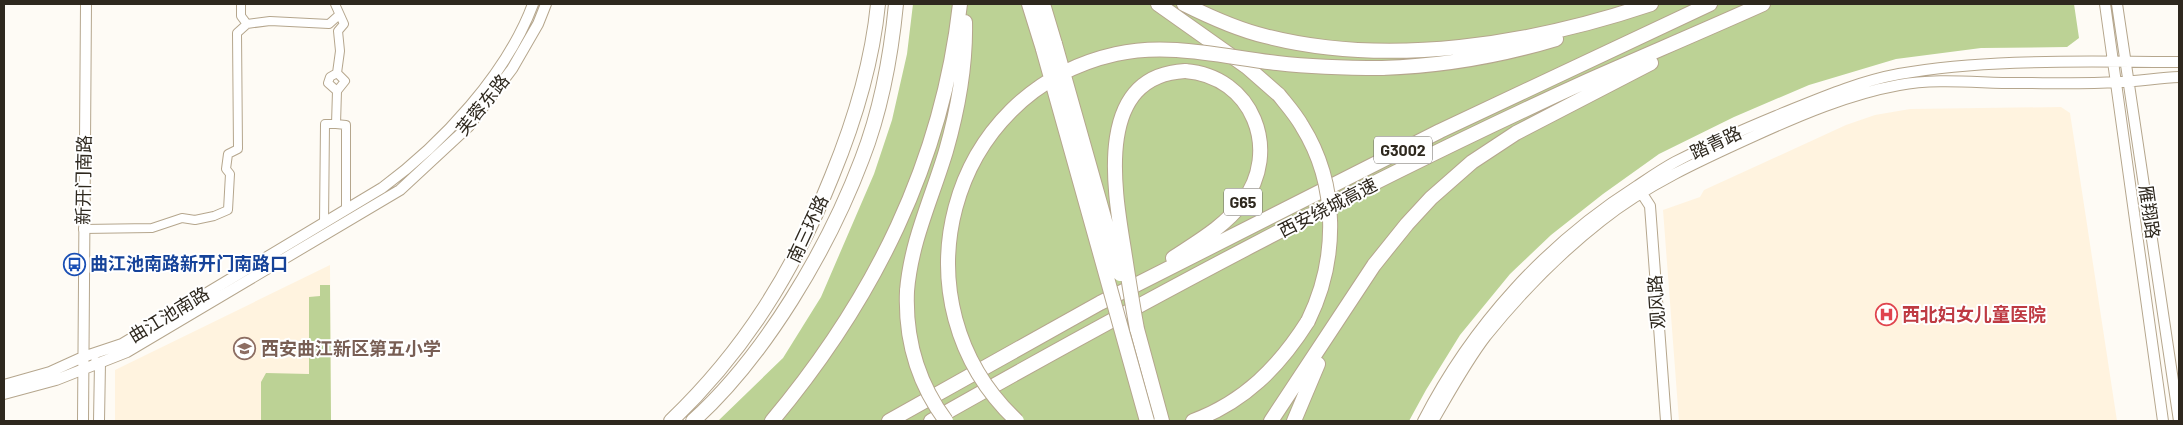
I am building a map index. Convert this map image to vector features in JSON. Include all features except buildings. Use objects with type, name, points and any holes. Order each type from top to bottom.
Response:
[{"type":"highway","name":"南三环路","points":[[671,421],[712,378],[745,338],[776,293],[802,247],[846,141],[860,100],[872,52],[878,4]]},
{"type":"highway","name":"南三环路","points":[[693,421],[735,377],[772,328],[812,262],[846,196],[863,158],[873,126],[886,70],[896,4]]},
{"type":"highway","points":[[772,421],[797,392],[838,334],[871,277],[907,206],[924,164],[942,104],[954,49],[960,4]]},
{"type":"highway","points":[[946,421],[931,399],[917,366],[908,326],[906,291],[914,243],[946,151],[957,103],[966,36],[965,4]]},
{"type":"highway","points":[[1029,4],[1049,46],[1136,329]]},
{"type":"highway","points":[[1043,4],[1049,46],[1147,421]]},
{"type":"highway","points":[[1158,4],[1247,67],[1279,95],[1303,126],[1312,145],[1324,179],[1330,208],[1330,238],[1326,267],[1319,295],[1308,321],[1286,354],[1265,376],[1236,400],[1193,421]]},
{"type":"highway","points":[[1184,4],[1234,26],[1280,40],[1340,48],[1394,50],[1444,48],[1512,40],[1589,23],[1652,4]]},
{"type":"highway","points":[[1017,421],[986,387],[966,352],[959,335],[952,310],[947,271],[950,229],[960,191],[972,164],[987,139],[1013,109],[1045,84],[1070,69],[1100,58],[1128,51],[1170,50],[1306,66],[1382,68],[1455,62],[1514,51],[1580,32],[1652,4]]},
{"type":"highway","name":"西安绕城高速","points":[[889,421],[1100,303],[1440,132],[1710,4]]},
{"type":"highway","points":[[1271,421],[1374,265],[1431,198],[1472,162],[1547,115],[1765,4]]},
{"type":"highway","name":"西安绕城高速","points":[[931,421],[1178,286],[1428,158],[1589,80],[1765,4]]},
{"type":"highway","name":"G65","points":[[1100,303],[1175,257],[1221,224],[1242,203],[1253,181],[1258,160],[1258,139],[1253,117],[1246,105],[1233,88],[1222,80],[1208,74],[1185,70],[1159,76],[1141,87],[1128,103],[1117,136],[1115,189],[1136,329],[1162,421]]},
{"type":"highway","points":[[1294,421],[1313,374],[1344,311]]},
{"type":"street","name":"新开门南路","points":[[83,421],[86,4]]},
{"type":"street","points":[[241,4],[241,16],[247,24]]},
{"type":"street","points":[[335,4],[338,15],[344,24],[338,31],[340,51],[338,74],[345,82],[337,91],[336,124]]},
{"type":"street","name":"芙蓉东路","points":[[400,174],[460,118],[503,62],[528,19],[534,4]]},
{"type":"street","name":"芙蓉东路","points":[[400,190],[469,126],[512,69],[538,24],[546,4]]},
{"type":"street","name":"雁翔路","points":[[2105,4],[2163,421]]},
{"type":"street","name":"雁翔路","points":[[2117,4],[2179,421]]},
{"type":"street","points":[[329,24],[338,15]]},
{"type":"street","points":[[83,229],[152,228],[182,218],[194,220],[214,216],[228,210],[230,174],[226,169],[228,154],[238,149],[237,33],[247,24],[270,21],[329,24],[338,31]]},
{"type":"street","name":"踏青路","points":[[1432,421],[1486,337],[1543,273],[1602,220],[1673,163],[1744,129],[1863,82],[1897,74],[1968,65],[2179,62]]},
{"type":"street","name":"踏青路","points":[[1423,421],[1455,365],[1478,333],[1519,284],[1573,232],[1600,211],[1640,189],[1793,118],[1851,97],[1899,85],[1932,82],[2128,82],[2179,77]]},
{"type":"street","points":[[324,223],[325,124],[346,125],[346,210]]},
{"type":"street","name":"曲江池南路","points":[[4,385],[50,372],[83,357],[122,344],[346,210],[400,174]]},
{"type":"street","name":"观风路","points":[[1640,189],[1650,206],[1666,421]]},
{"type":"street","name":"曲江池南路","points":[[4,394],[56,380],[127,352],[400,190]]},
{"type":"street","points":[[83,357],[100,363],[99,419]]},
{"type":"shaded area","name":"西北妇女儿童医院","points":[[2061,107],[2070,113],[2117,421],[1679,421],[1663,210],[1700,197],[1704,190],[1846,125],[1875,115],[1910,109]]},
{"type":"shaded area","name":"西安曲江新区第五小学","points":[[330,265],[331,421],[115,421],[115,370]]},
{"type":"green space","points":[[913,4],[2074,4],[2079,38],[2067,47],[1981,48],[1896,59],[1809,85],[1734,117],[1659,154],[1603,194],[1551,235],[1510,274],[1460,335],[1409,421],[718,421],[783,358],[821,297],[874,174],[892,120],[907,54]]},
{"type":"green space","points":[[320,285],[330,285],[331,421],[261,421],[261,382],[266,373],[309,374],[309,297],[320,296]]},
{"type":"place","name":"曲江池南路新开门南路口","points":[[74,264]]},
{"type":"place","name":"西北妇女儿童医院","points":[[1886,315]]},
{"type":"place","name":"西安曲江新区第五小学","points":[[245,349]]}]
